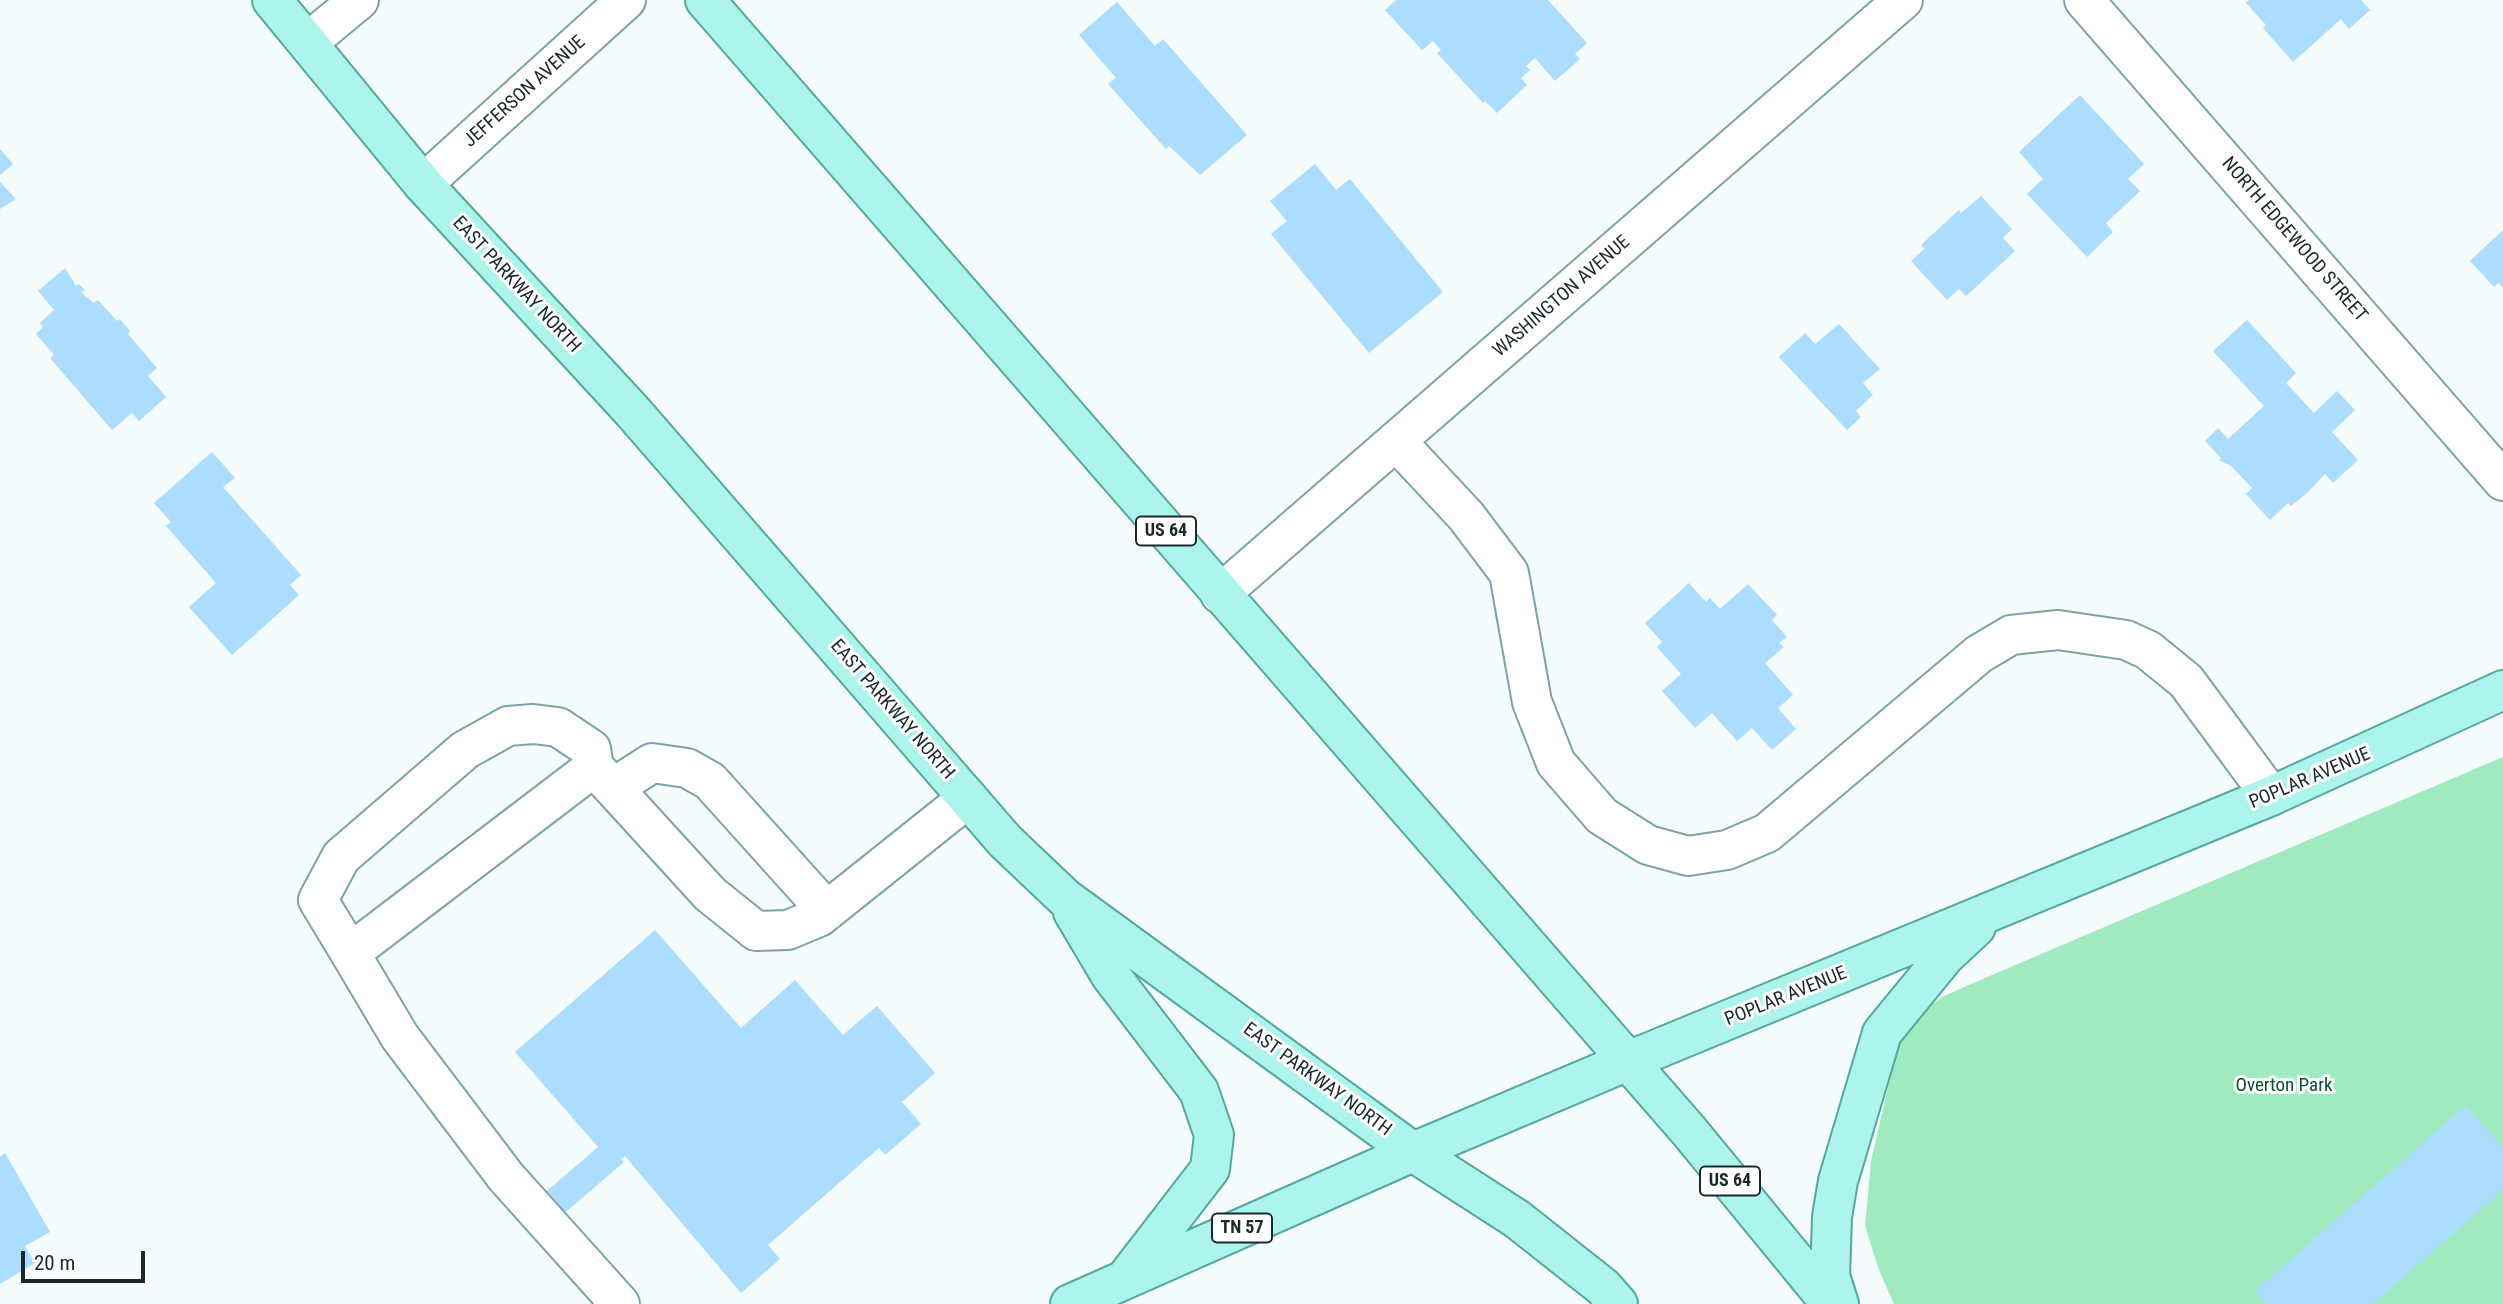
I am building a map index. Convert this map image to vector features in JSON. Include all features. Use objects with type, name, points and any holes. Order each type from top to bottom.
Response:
[{"type":"main road","name":"EAST PARKWAY NORTH","points":[[272,0],[423,184],[634,413],[1006,841],[1065,898],[1413,1152],[1517,1219],[1603,1287],[1618,1304]]},
{"type":"main road","name":"US 64","points":[[705,0],[1628,1061],[1831,1304]]},
{"type":"main road","name":"POPLAR AVENUE","points":[[1071,1304],[1413,1152],[2270,796],[2503,691]]},
{"type":"main road","points":[[1065,898],[1111,976],[1199,1091],[1214,1135],[1210,1169],[1124,1280]]},
{"type":"main road","points":[[1839,1304],[1830,1276],[1832,1217],[1838,1181],[1882,1033],[1945,956],[1991,913]]},
{"type":"street","points":[[308,42],[359,0]]},
{"type":"street","name":"JEFFERSON AVENUE","points":[[423,184],[626,0]]},
{"type":"street","name":"WASHINGTON AVENUE","points":[[1220,594],[1903,0]]},
{"type":"street","name":"NORTH EDGEWOOD STREET","points":[[2084,0],[2503,481]]},
{"type":"street","points":[[1396,441],[1466,516],[1509,573],[1532,702],[1556,763],[1602,816],[1648,845],[1688,856],[1727,850],[1767,833],[1979,654],[2011,635],[2058,630],[2126,640],[2148,650],[2186,681],[2270,796]]},
{"type":"street","points":[[620,1304],[506,1177],[400,1037],[318,900],[341,857],[466,750],[508,726],[533,724],[558,727],[591,749],[603,777],[710,894],[756,931],[788,930],[827,911],[968,798]]},
{"type":"street","points":[[350,953],[603,777],[652,763],[687,768],[710,781],[827,911]]},
{"type":"green space","name":"Overton Park","points":[[2503,757],[2503,1304],[1894,1304],[1879,1270],[1865,1226],[1871,1161],[1895,1057],[1903,1036],[1922,1011],[1944,996],[1992,975]]},
{"type":"building","points":[[1396,0],[1548,0],[1587,43],[1575,54],[1580,59],[1555,81],[1535,58],[1526,66],[1530,70],[1521,78],[1527,85],[1497,113],[1485,101],[1483,103],[1437,53],[1441,50],[1433,41],[1422,50],[1385,10]]},
{"type":"building","points":[[2249,0],[2361,0],[2370,10],[2349,29],[2341,19],[2293,62],[2263,28],[2266,25],[2246,3]]},
{"type":"building","points":[[1117,2],[1155,46],[1163,39],[1247,135],[1200,175],[1169,146],[1166,149],[1108,84],[1116,78],[1079,35]]},
{"type":"building","points":[[2080,95],[2144,164],[2128,179],[2140,191],[2106,223],[2113,232],[2087,257],[2027,194],[2043,179],[2019,152]]},
{"type":"building","points":[[0,149],[13,164],[0,175]]},
{"type":"building","points":[[1315,164],[1336,190],[1350,179],[1443,292],[1369,353],[1271,234],[1287,221],[1270,201]]},
{"type":"building","points":[[0,182],[16,199],[0,209]]},
{"type":"building","points":[[1981,196],[2012,229],[2003,238],[2015,251],[1966,296],[1959,289],[1947,300],[1911,261],[1924,249],[1921,245],[1959,210],[1961,213]]},
{"type":"building","points":[[2503,230],[2503,288],[2498,283],[2494,287],[2470,261]]},
{"type":"building","points":[[65,268],[76,286],[79,284],[85,290],[81,292],[84,295],[94,303],[98,300],[117,321],[120,319],[130,331],[128,334],[157,368],[148,376],[166,397],[139,421],[132,413],[112,430],[50,358],[54,355],[36,334],[43,327],[40,323],[54,310],[38,291]]},
{"type":"building","points":[[2247,320],[2296,373],[2286,383],[2314,413],[2337,391],[2355,410],[2332,432],[2358,460],[2333,483],[2325,474],[2308,492],[2291,506],[2288,503],[2270,520],[2246,494],[2252,488],[2231,466],[2219,460],[2221,458],[2205,441],[2218,428],[2228,439],[2264,406],[2213,351]]},
{"type":"building","points":[[1839,324],[1880,369],[1863,383],[1873,395],[1856,411],[1861,417],[1847,430],[1779,357],[1805,333],[1815,344]]},
{"type":"building","points":[[212,452],[235,478],[223,487],[301,575],[290,585],[299,595],[232,655],[189,607],[216,583],[166,526],[171,522],[154,503]]},
{"type":"building","points":[[1689,583],[1706,602],[1710,598],[1720,609],[1748,584],[1777,615],[1772,620],[1787,637],[1779,643],[1784,647],[1765,663],[1793,695],[1778,708],[1796,729],[1772,750],[1752,728],[1737,741],[1712,713],[1695,728],[1662,691],[1681,674],[1657,647],[1662,642],[1645,623]]},
{"type":"building","points":[[655,930],[741,1028],[795,980],[843,1035],[877,1006],[935,1073],[902,1102],[921,1124],[885,1155],[879,1148],[768,1245],[780,1259],[741,1293],[625,1156],[621,1159],[624,1162],[560,1217],[541,1196],[598,1147],[515,1052]]},
{"type":"building","points":[[2465,1106],[2503,1147],[2503,1190],[2373,1304],[2266,1304],[2255,1291]]},
{"type":"building","points":[[5,1153],[50,1232],[25,1246],[35,1263],[0,1284],[0,1157]]}]
